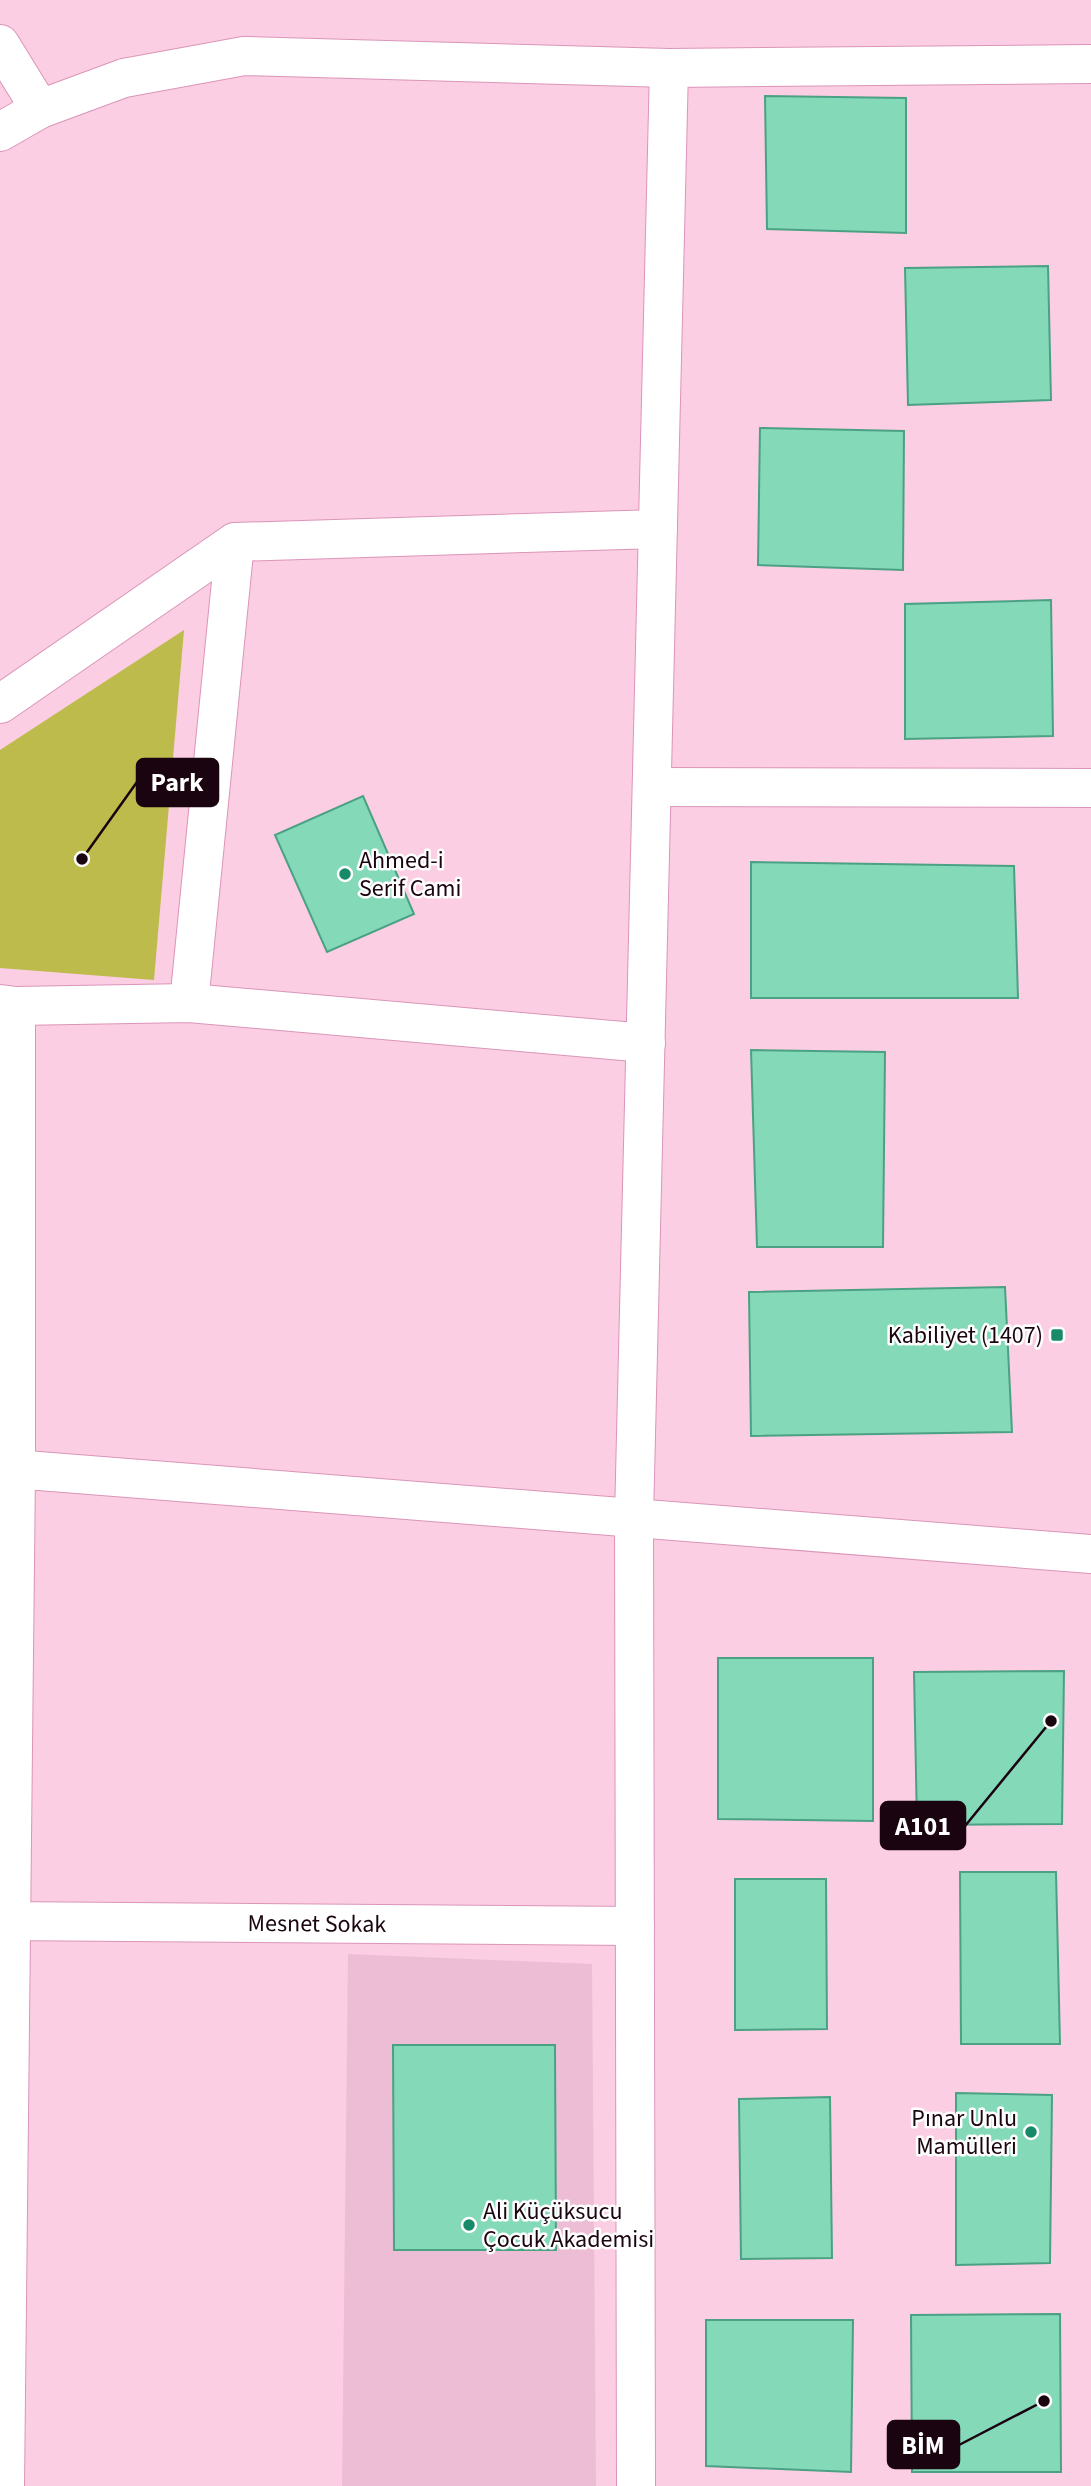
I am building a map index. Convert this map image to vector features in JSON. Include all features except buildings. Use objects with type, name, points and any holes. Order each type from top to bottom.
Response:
[{"type":"street","points":[[0,44],[40,109]]},
{"type":"street","points":[[0,132],[40,109],[124,78],[244,55],[669,68],[1091,64]]},
{"type":"street","points":[[636,2486],[634,1518],[669,68]]},
{"type":"street","points":[[0,704],[235,542],[659,529]]},
{"type":"street","points":[[189,1003],[235,542]]},
{"type":"street","points":[[652,787],[1091,788]]},
{"type":"street","points":[[5,2486],[8,1005],[189,1003],[646,1043]]},
{"type":"street","points":[[8,1469],[1091,1554]]},
{"type":"street","name":"Mesnet Sokak","points":[[6,1921],[635,1926]]},
{"type":"shaded area","points":[[184,630],[154,980],[0,968],[0,750]]},
{"type":"shaded area","name":"Ali Küçüksucu Çocuk Akademisi","points":[[348,1954],[592,1964],[596,2486],[342,2486]]},
{"type":"place","name":"Park","points":[[82,859]]},
{"type":"place","name":"Ahmed-i Serif Cami","points":[[345,874]]},
{"type":"place","name":"Kabiliyet (1407)","points":[[1057,1335]]},
{"type":"place","name":"A101","points":[[1051,1721]]},
{"type":"place","name":"Pınar Unlu Mamülleri","points":[[1031,2132]]},
{"type":"place","name":"Ali Küçüksucu Çocuk Akademisi","points":[[469,2225]]},
{"type":"place","name":"BİM","points":[[1044,2401]]}]
